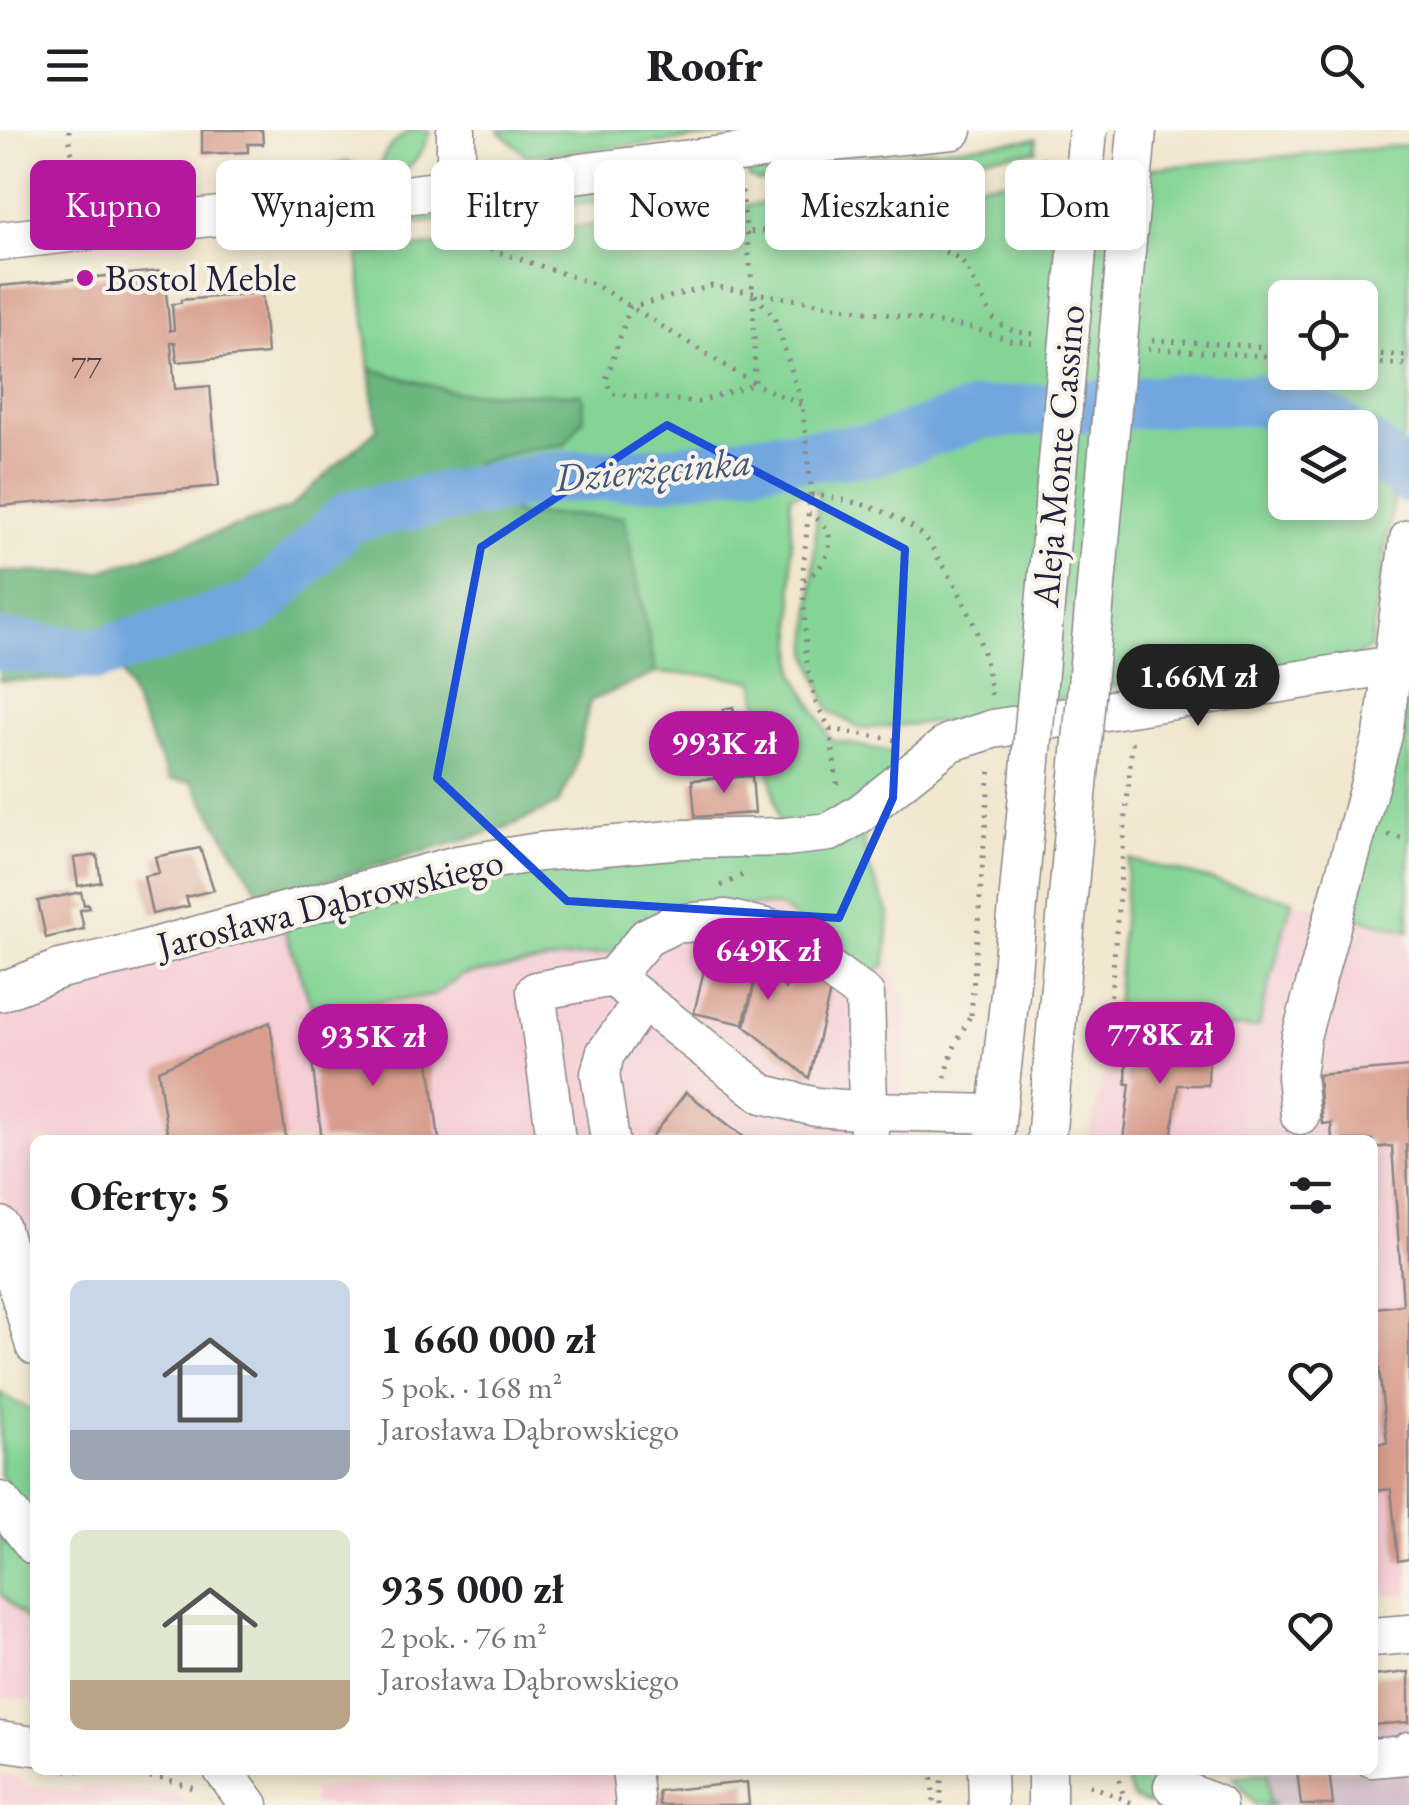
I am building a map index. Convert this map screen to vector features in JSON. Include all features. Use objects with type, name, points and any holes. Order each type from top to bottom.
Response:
[{"type":"street","points":[[456,130],[456,160]]},
{"type":"street","points":[[574,174],[954,130]]},
{"type":"street","name":"Aleja Monte Cassino","points":[[995,1127],[994,998],[1088,130]]},
{"type":"street","name":"Aleja Monte Cassino","points":[[1047,1135],[1070,1011],[1137,130]]},
{"type":"street","points":[[0,241],[431,192]]},
{"type":"street","points":[[1300,1115],[1296,1076],[1301,1036],[1401,666],[1409,539]]},
{"type":"street","name":"Jarosława Dąbrowskiego","points":[[0,992],[60,969],[457,865],[540,852],[682,839],[830,832],[949,744],[993,729],[1401,666]]},
{"type":"street","points":[[555,1135],[536,991],[612,977],[647,938],[674,924],[726,919],[775,930],[865,995],[869,1126]]},
{"type":"street","points":[[612,977],[763,1094],[869,1126],[995,1127]]},
{"type":"street","points":[[609,1135],[600,1074],[605,1054],[644,1001]]},
{"type":"street","points":[[0,1226],[30,1329]]},
{"type":"street","points":[[0,1502],[30,1541]]},
{"type":"street","points":[[0,1517],[30,1543]]},
{"type":"street","points":[[1378,1637],[1409,1634]]},
{"type":"street","points":[[0,1741],[30,1745]]},
{"type":"street","points":[[1378,1757],[1405,1755],[1409,1751]]},
{"type":"street","points":[[632,1775],[635,1805]]},
{"type":"street","points":[[987,1775],[988,1805]]},
{"type":"street","points":[[1047,1775],[1047,1805]]},
{"type":"street","points":[[214,1781],[249,1805]]},
{"type":"street","points":[[1173,1787],[1217,1805]]},
{"type":"path","points":[[68,130],[76,160]]},
{"type":"path","points":[[745,222],[753,292],[754,384]]},
{"type":"path","points":[[746,232],[804,230],[842,234],[864,248],[922,246],[946,250],[965,265],[998,323],[1022,333],[1053,335]]},
{"type":"path","points":[[493,250],[594,284],[754,384],[802,406]]},
{"type":"path","points":[[630,307],[712,286],[972,328]]},
{"type":"path","points":[[753,292],[775,318],[802,406],[812,484],[804,580],[806,659],[816,703],[830,730],[836,782],[803,834]]},
{"type":"path","points":[[630,307],[606,380],[612,394],[698,402],[754,384]]},
{"type":"path","points":[[1150,340],[1268,347]]},
{"type":"path","points":[[1378,354],[1409,356]]},
{"type":"path","points":[[1378,363],[1409,365]]},
{"type":"path","points":[[811,496],[868,506],[896,518],[925,538],[971,615],[984,650],[993,729],[970,1015],[953,1050],[944,1087]]},
{"type":"path","points":[[804,580],[816,573],[828,552],[826,526],[809,513]]},
{"type":"path","points":[[830,730],[949,744]]},
{"type":"path","points":[[1070,1011],[1108,1028],[1125,830]]},
{"type":"path","points":[[700,922],[720,886],[761,866]]},
{"type":"path","points":[[970,1015],[994,998]]},
{"type":"path","points":[[127,1775],[182,1783],[214,1781]]},
{"type":"path","points":[[929,1775],[938,1805]]},
{"type":"path","points":[[938,1805],[941,1775]]},
{"type":"path","points":[[1118,1775],[1125,1800]]},
{"type":"path","points":[[1090,1785],[1138,1805]]},
{"type":"highlighted area","points":[[667,425],[905,549],[893,798],[839,918],[567,901],[437,778],[481,547]]},
{"type":"shaded area","points":[[1128,859],[1409,931],[1409,1593],[1378,1596],[1378,1135],[1088,1135],[1114,1032]]},
{"type":"shaded area","points":[[698,906],[778,906],[872,973],[886,964],[909,1011],[901,1087],[908,1135],[30,1135],[30,1294],[0,1192],[0,1004],[283,925],[433,996],[463,975],[615,951]]},
{"type":"shaded area","points":[[0,1593],[30,1623],[30,1699],[0,1696]]},
{"type":"shaded area","points":[[1409,1722],[1409,1805],[1269,1803],[1268,1775],[1378,1775],[1378,1725]]},
{"type":"shaded area","points":[[0,1775],[21,1777],[21,1784],[78,1791],[80,1785],[179,1796],[186,1805],[0,1805]]},
{"type":"shaded area","points":[[449,1775],[617,1775],[620,1805],[314,1805],[312,1790]]},
{"type":"green space","points":[[410,130],[430,130],[411,165],[411,160],[382,160]]},
{"type":"green space","points":[[498,130],[779,130],[527,156]]},
{"type":"green space","points":[[1036,139],[1036,151],[955,160],[840,160]]},
{"type":"green space","points":[[1409,145],[1409,401],[1370,648],[1356,657],[1122,685],[960,720],[861,729],[829,711],[809,654],[818,491],[790,495],[795,674],[831,740],[891,752],[897,777],[821,822],[779,822],[754,681],[656,673],[624,517],[518,514],[493,500],[474,462],[564,445],[582,395],[454,392],[370,369],[358,255],[431,246],[431,250],[574,250],[574,227],[594,225],[594,250],[745,250],[745,205],[765,203],[765,250],[985,250],[985,183],[1005,181],[1005,250],[1146,250],[1146,169]]},
{"type":"green space","points":[[765,168],[765,181],[749,177],[746,170]]},
{"type":"green space","points":[[594,188],[594,202],[574,204],[574,190]]},
{"type":"green space","points":[[431,207],[431,221],[411,224],[411,210]]},
{"type":"green space","points":[[370,369],[454,392],[582,394],[584,418],[564,445],[474,463],[493,500],[518,514],[624,517],[656,673],[590,701],[574,772],[558,804],[508,827],[263,899],[192,782],[169,780],[117,663],[72,680],[0,681],[0,572],[100,572],[288,509],[377,429]]},
{"type":"green space","points":[[1409,703],[1409,931],[1347,915],[1404,705]]},
{"type":"green space","points":[[862,827],[868,865],[889,913],[886,964],[873,973],[778,906],[738,905],[615,951],[463,975],[433,996],[312,1008],[283,925],[458,879]]},
{"type":"green space","points":[[1128,859],[1292,900],[1258,1027],[1114,1032]]},
{"type":"green space","points":[[0,1393],[30,1410],[30,1516],[0,1474]]},
{"type":"green space","points":[[0,1535],[30,1570],[30,1623],[0,1593]]},
{"type":"green space","points":[[1125,1775],[1160,1775],[1149,1804],[1133,1798]]},
{"type":"green space","points":[[1268,1775],[1269,1803],[1275,1805],[1255,1805],[1234,1777]]},
{"type":"building","points":[[202,130],[262,130],[263,144],[248,144],[248,152],[202,154]]},
{"type":"building","points":[[164,271],[170,331],[174,330],[172,304],[181,300],[262,293],[267,354],[177,362],[175,342],[171,343],[175,389],[210,386],[219,486],[0,506],[0,286]]},
{"type":"building","points":[[733,707],[748,757],[732,760],[723,709]]},
{"type":"building","points":[[752,776],[755,813],[695,817],[692,780]]},
{"type":"building","points":[[200,848],[214,890],[186,897],[189,906],[152,914],[144,876],[159,873],[155,857]]},
{"type":"building","points":[[97,855],[101,882],[78,886],[74,858]]},
{"type":"building","points":[[81,892],[84,905],[89,908],[80,910],[84,929],[46,938],[38,901]]},
{"type":"building","points":[[709,948],[759,960],[757,968],[786,989],[796,954],[833,979],[809,1078],[745,1026],[757,972],[743,1024],[694,1013]]},
{"type":"building","points":[[270,1022],[285,1135],[167,1135],[158,1070]]},
{"type":"building","points":[[345,1025],[348,1049],[426,1038],[438,1135],[321,1135],[308,1030]]},
{"type":"building","points":[[1127,1047],[1209,1047],[1208,1085],[1178,1085],[1172,1135],[1124,1135],[1130,1084],[1126,1084]]},
{"type":"building","points":[[1409,1067],[1409,1559],[1398,1561],[1391,1489],[1378,1490],[1378,1444],[1387,1443],[1378,1369],[1378,1308],[1403,1305],[1392,1146],[1378,1147],[1378,1135],[1332,1135],[1331,1123],[1322,1124],[1318,1075]]},
{"type":"building","points":[[686,1092],[742,1135],[654,1135]]},
{"type":"building","points":[[1409,1672],[1409,1722],[1378,1725],[1378,1675]]},
{"type":"building","points":[[1298,1775],[1330,1775],[1333,1805],[1301,1805]]},
{"type":"building","points":[[747,1782],[749,1805],[659,1805],[658,1791]]},
{"type":"waterway","name":"Dzierżęcinka","points":[[0,645],[97,655],[256,607],[350,516],[546,478],[666,472],[779,457],[874,450],[979,414],[1190,399],[1283,401],[1302,410]]},
{"type":"waterway","name":"Dzierżęcinka","points":[[1378,455],[1409,478]]},
{"type":"place","name":"Bostol Meble","points":[[85,278]]}]
